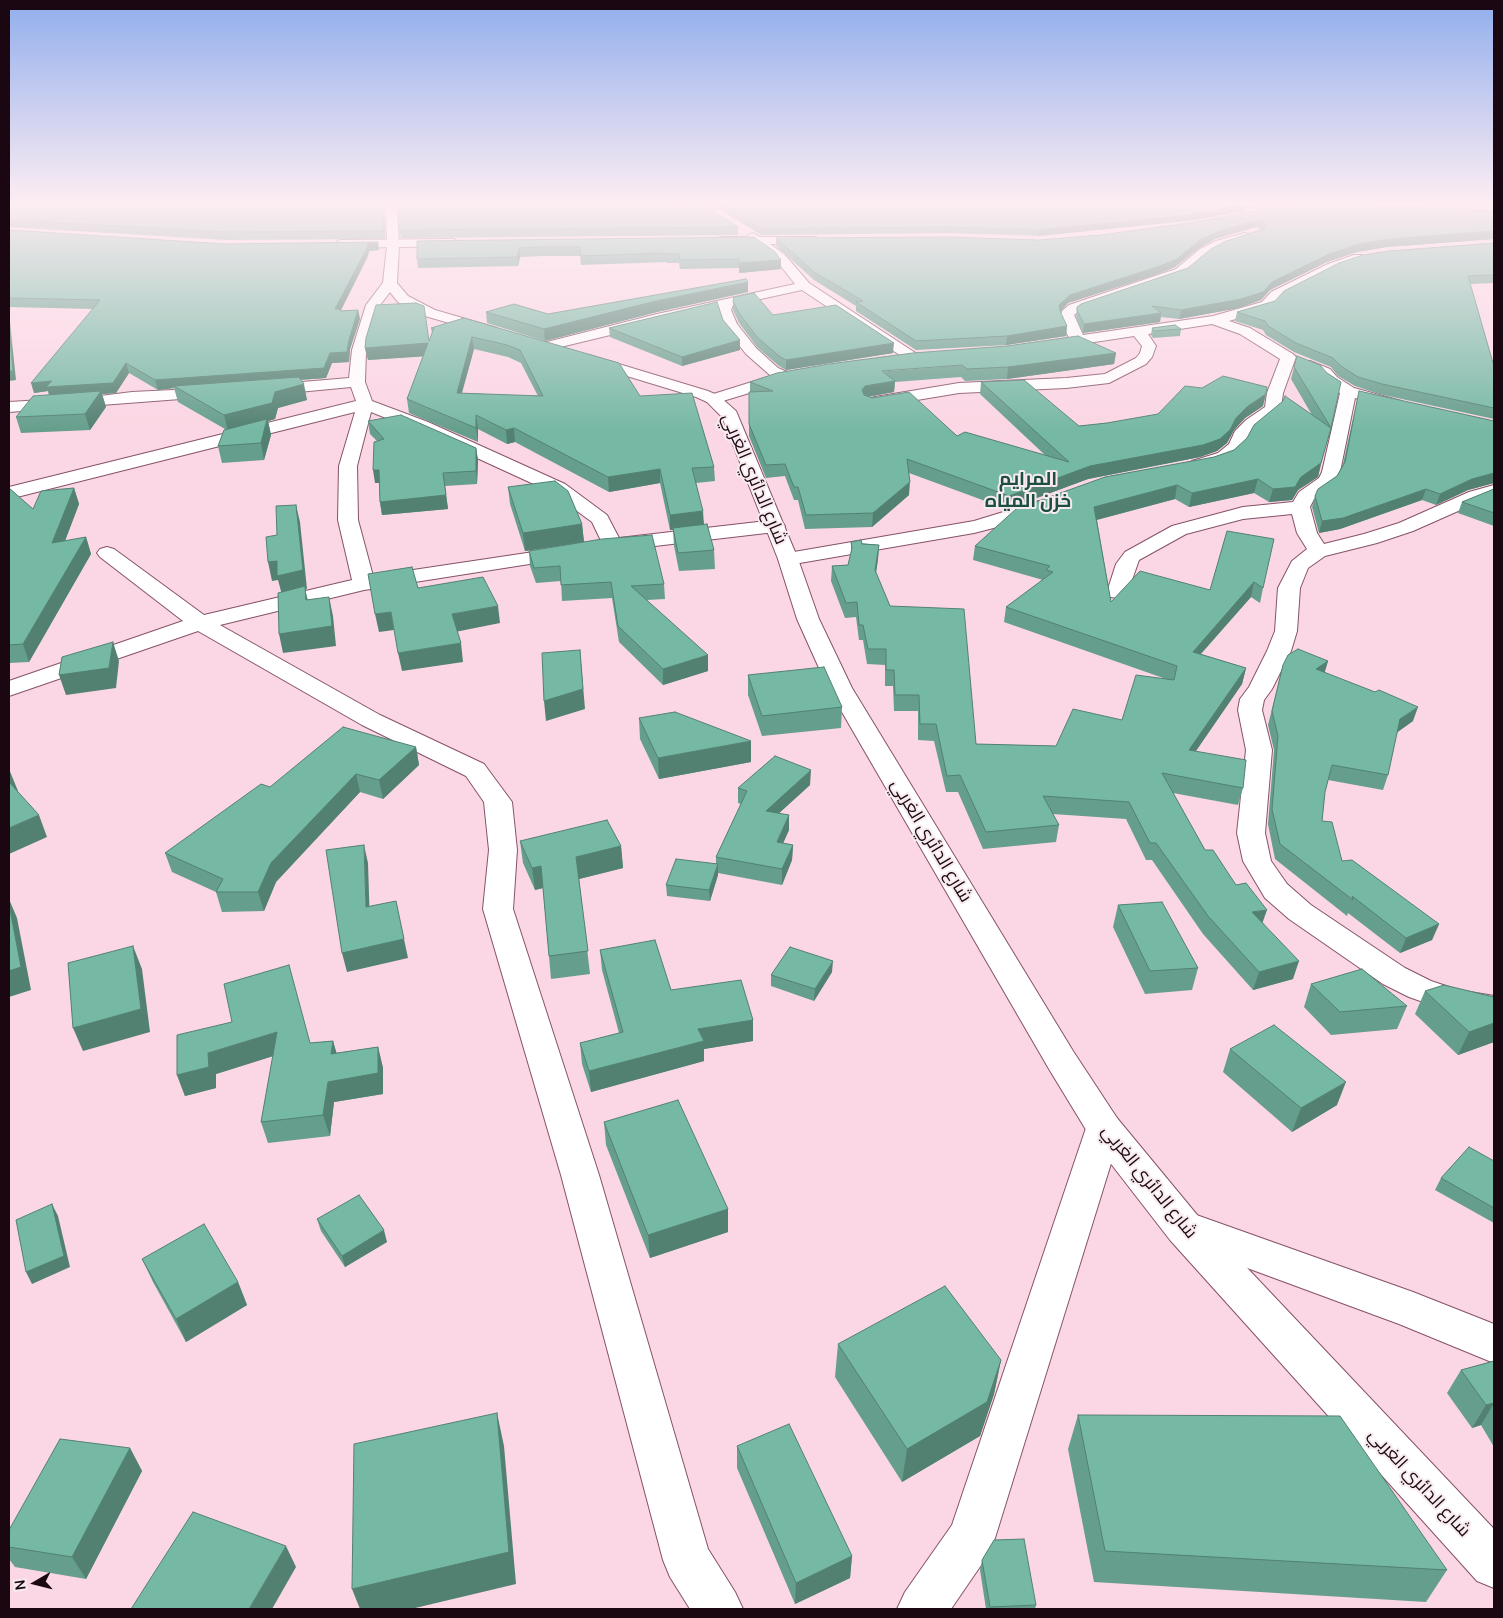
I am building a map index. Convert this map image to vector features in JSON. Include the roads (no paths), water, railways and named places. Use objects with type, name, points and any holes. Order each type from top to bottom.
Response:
[{"type":"street","points":[[800,281],[804,286],[912,357]]},
{"type":"street","points":[[1078,341],[1067,320],[1067,314],[1074,308],[1159,281]]},
{"type":"street","points":[[1033,348],[1213,320],[1244,313],[1267,305],[1276,295],[1305,281]]},
{"type":"street","points":[[364,584],[348,520],[348,466],[365,404],[357,382],[358,350],[373,305],[390,283]]},
{"type":"street","name":"شارع الدائري الغربي","points":[[390,283],[403,299],[430,313],[689,390],[713,399],[730,415],[788,559],[808,619],[840,688],[1061,1060],[1104,1128],[1184,1228],[1494,1564]]},
{"type":"street","points":[[544,347],[657,318],[804,286]]},
{"type":"street","points":[[728,303],[724,310],[730,325],[751,350],[773,370],[784,377]]},
{"type":"street","points":[[1213,320],[1245,331],[1288,357],[1324,372],[1331,380],[1348,391],[1376,400],[1412,408]]},
{"type":"street","points":[[871,403],[959,388],[1066,383],[1109,378],[1141,361],[1147,354],[1149,346],[1136,331]]},
{"type":"street","points":[[893,360],[931,356]]},
{"type":"street","points":[[1179,468],[1205,464],[1224,457],[1237,446],[1242,434],[1273,408],[1275,393],[1288,357]]},
{"type":"street","points":[[713,399],[784,377],[801,374]]},
{"type":"street","points":[[255,391],[357,382]]},
{"type":"street","points":[[1318,551],[1307,533],[1300,507],[1306,496],[1326,481],[1331,472],[1348,391]]},
{"type":"street","points":[[9,407],[92,402],[132,397],[227,393]]},
{"type":"street","points":[[9,493],[365,404],[422,426],[558,488],[600,520],[598,547]]},
{"type":"street","points":[[1494,491],[1476,496],[1397,530],[1370,539],[1318,551],[1299,565],[1289,588],[1286,632],[1260,689],[1252,699],[1250,710],[1259,750],[1250,833],[1257,861],[1276,890],[1300,912],[1394,976],[1420,989],[1455,1001],[1494,1008]]},
{"type":"street","points":[[788,559],[974,527],[1025,513],[1058,498]]},
{"type":"street","points":[[1118,592],[1126,564],[1132,556],[1179,530],[1243,513],[1300,507]]},
{"type":"street","points":[[9,688],[200,623],[364,584],[598,547],[775,526]]},
{"type":"street","points":[[107,553],[200,623],[371,720],[475,770],[498,802],[503,850],[498,909],[580,1175],[687,1560],[718,1609]]},
{"type":"street","points":[[922,1609],[971,1538],[1104,1128]]},
{"type":"street","points":[[1184,1228],[1413,1311],[1494,1344]]},
{"type":"district","name":"المرايم خزن المياه","points":[[1028,491]]}]
